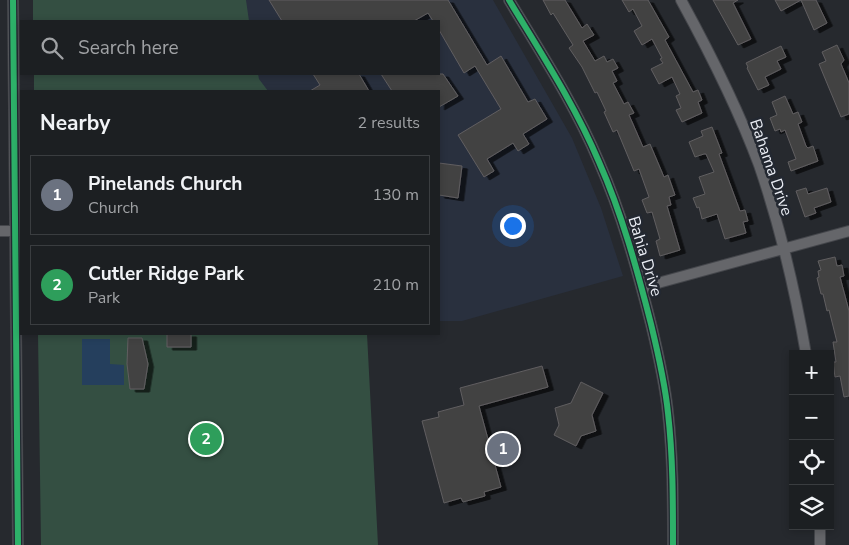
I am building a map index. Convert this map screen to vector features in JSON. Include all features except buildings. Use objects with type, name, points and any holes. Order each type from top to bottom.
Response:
[{"type":"street","points":[[13,0],[18,545]]},
{"type":"street","name":"Bahia Drive","points":[[509,0],[561,87],[599,162],[616,206],[643,292],[655,340],[668,412],[672,471],[673,545]]},
{"type":"street","name":"Bahama Drive","points":[[681,0],[719,72],[758,165],[783,248],[805,350]]},
{"type":"street","points":[[0,231],[15,231]]},
{"type":"street","points":[[643,292],[658,283],[849,231]]},
{"type":"street","points":[[820,530],[820,545]]},
{"type":"shaded area","points":[[205,0],[493,0],[572,138],[601,208],[623,276],[462,321],[440,321],[440,90],[212,90],[220,75],[440,75],[440,20],[210,20]]},
{"type":"green space","points":[[33,0],[246,0],[249,20],[33,20]]},
{"type":"green space","points":[[34,75],[258,75],[267,90],[34,90]]},
{"type":"green space","points":[[38,335],[367,335],[378,545],[41,545]]},
{"type":"water","points":[[82,339],[110,339],[110,364],[124,365],[124,385],[82,385]]},
{"type":"cycle path","points":[[13,0],[18,545]]},
{"type":"cycle path","points":[[509,0],[557,80],[590,141],[615,202],[628,242],[651,324],[665,391],[672,462],[673,545]]},
{"type":"place","name":"Cutler Ridge Park","points":[[206,439]]},
{"type":"place","name":"Pinelands Church","points":[[503,449]]}]
